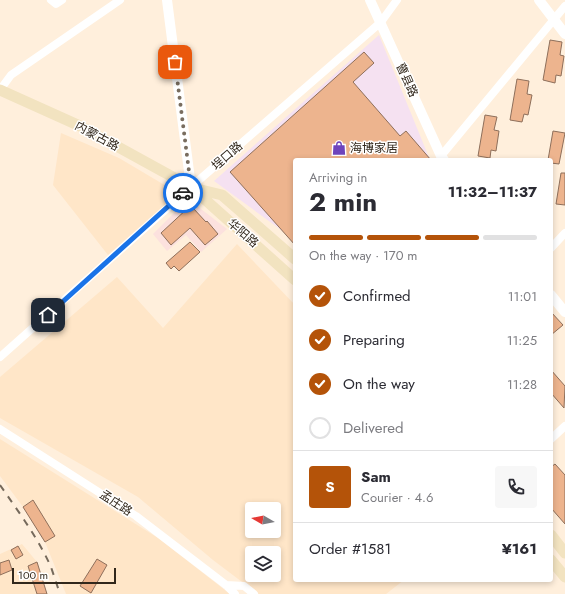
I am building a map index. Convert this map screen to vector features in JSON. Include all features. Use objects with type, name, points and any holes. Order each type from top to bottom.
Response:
[{"type":"main road","name":"内蒙古路","points":[[0,90],[80,126],[191,187]]},
{"type":"main road","name":"华阳路","points":[[191,187],[222,195],[293,257]]},
{"type":"main road","name":"华阳路","points":[[191,187],[293,278]]},
{"type":"main road","points":[[553,538],[565,553]]},
{"type":"main road","points":[[553,562],[565,577]]},
{"type":"street","points":[[51,0],[56,4],[62,0]]},
{"type":"street","points":[[0,90],[11,74],[120,0]]},
{"type":"street","points":[[167,0],[191,187]]},
{"type":"street","name":"曹县路","points":[[370,0],[442,158]]},
{"type":"street","name":"埕口路","points":[[0,357],[191,187],[381,22],[398,0]]},
{"type":"street","points":[[540,0],[565,34]]},
{"type":"street","points":[[442,158],[565,6]]},
{"type":"street","points":[[553,246],[565,233]]},
{"type":"street","points":[[553,297],[565,312]]},
{"type":"street","points":[[553,437],[565,426]]},
{"type":"street","name":"孟庄路","points":[[0,429],[136,516],[226,585],[235,594]]},
{"type":"street","points":[[226,585],[244,586],[254,594]]},
{"type":"shaded area","name":"海博家居","points":[[379,35],[430,158],[293,158],[293,239],[214,181]]},
{"type":"shaded area","points":[[61,133],[119,158],[178,193],[108,255],[53,185]]},
{"type":"shaded area","points":[[188,199],[227,229],[201,252],[186,235],[167,251],[153,234]]},
{"type":"shaded area","points":[[237,244],[293,303],[293,582],[401,582],[386,594],[258,594],[213,560],[138,497],[0,418],[0,377],[117,277],[163,328]]},
{"type":"shaded area","points":[[0,439],[158,538],[230,594],[66,594],[45,542],[23,507],[0,476]]},
{"type":"shaded area","points":[[22,544],[37,562],[47,594],[0,594],[0,554]]},
{"type":"building","points":[[550,40],[562,42],[560,55],[564,56],[561,76],[556,75],[555,83],[543,80]]},
{"type":"building","name":"海博家居","points":[[364,52],[374,63],[353,82],[400,136],[406,131],[429,158],[293,158],[293,243],[230,172]]},
{"type":"building","points":[[517,79],[529,81],[527,94],[532,95],[528,115],[524,114],[522,122],[510,120]]},
{"type":"building","points":[[485,115],[497,117],[494,130],[499,131],[496,151],[491,150],[490,158],[478,156]]},
{"type":"building","points":[[553,131],[565,133],[559,164],[553,163],[553,158],[548,158]]},
{"type":"building","points":[[561,173],[565,173],[565,205],[556,204]]},
{"type":"building","points":[[189,207],[193,208],[206,222],[207,221],[218,234],[205,245],[190,228],[171,245],[161,233]]},
{"type":"building","points":[[190,242],[200,252],[179,271],[174,266],[171,269],[166,263]]},
{"type":"building","points":[[553,314],[563,325],[553,333]]},
{"type":"building","points":[[553,372],[565,386],[564,408],[553,395]]},
{"type":"building","points":[[555,464],[565,475],[565,524],[553,510],[553,466]]},
{"type":"building","points":[[33,500],[55,536],[45,542],[23,507]]},
{"type":"building","points":[[18,546],[23,555],[16,559],[11,550]]},
{"type":"building","points":[[97,559],[107,565],[91,593],[80,586]]},
{"type":"building","points":[[9,560],[12,570],[0,575],[0,563]]},
{"type":"building","points":[[37,562],[47,594],[37,594],[28,566]]},
{"type":"railway","points":[[0,485],[40,546],[51,567],[60,594]]},
{"type":"way so far","points":[[175,62],[191,187],[183,193]]},
{"type":"place","name":"海博家居","points":[[339,148]]},
{"type":"route","points":[[48,315],[183,193]]}]
